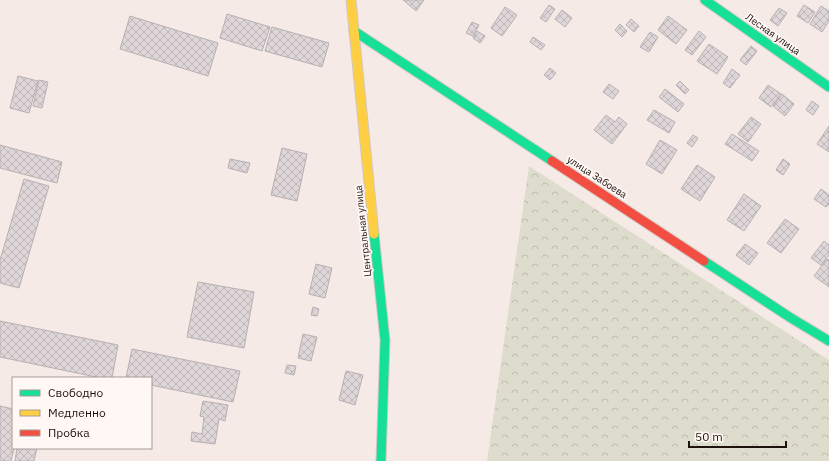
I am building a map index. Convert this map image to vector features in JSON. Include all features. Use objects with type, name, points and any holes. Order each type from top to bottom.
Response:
[{"type":"street","name":"Центральная улица","points":[[351,0],[385,340],[381,461]]},
{"type":"street","name":"Лесная улица","points":[[705,0],[829,87]]},
{"type":"street","name":"улица Забоева","points":[[354,31],[791,318],[829,341]]},
{"type":"green space","points":[[529,166],[829,360],[829,461],[487,461]]},
{"type":"building","points":[[403,0],[424,0],[416,11]]},
{"type":"building","points":[[549,5],[555,9],[546,22],[540,18]]},
{"type":"building","points":[[804,5],[815,12],[808,23],[797,16]]},
{"type":"building","points":[[821,6],[829,11],[829,21],[822,32],[810,24]]},
{"type":"building","points":[[505,7],[517,15],[502,36],[491,28]]},
{"type":"building","points":[[779,8],[787,13],[778,26],[770,20]]},
{"type":"building","points":[[562,10],[572,18],[565,27],[555,19]]},
{"type":"building","points":[[227,14],[270,27],[262,51],[220,38]]},
{"type":"building","points":[[130,16],[218,43],[208,76],[120,49]]},
{"type":"building","points":[[668,16],[687,30],[676,44],[658,30]]},
{"type":"building","points":[[631,19],[639,26],[634,32],[626,25]]},
{"type":"building","points":[[472,22],[479,25],[473,36],[466,33]]},
{"type":"building","points":[[620,24],[627,31],[622,37],[615,30]]},
{"type":"building","points":[[272,27],[329,43],[322,67],[265,51]]},
{"type":"building","points":[[477,31],[485,36],[480,43],[473,38]]},
{"type":"building","points":[[699,31],[706,37],[692,55],[685,50]]},
{"type":"building","points":[[650,32],[658,37],[649,52],[640,47]]},
{"type":"building","points":[[533,37],[545,45],[541,50],[530,42]]},
{"type":"building","points":[[709,44],[728,57],[717,74],[697,61]]},
{"type":"building","points":[[751,46],[757,51],[746,65],[740,60]]},
{"type":"building","points":[[550,68],[556,73],[550,80],[544,75]]},
{"type":"building","points":[[732,69],[740,75],[730,88],[723,83]]},
{"type":"building","points":[[18,76],[38,81],[29,113],[10,108]]},
{"type":"building","points":[[39,80],[48,82],[42,108],[33,106]]},
{"type":"building","points":[[680,81],[689,90],[685,94],[676,85]]},
{"type":"building","points":[[609,84],[619,91],[613,99],[603,92]]},
{"type":"building","points":[[768,85],[781,94],[771,107],[759,98]]},
{"type":"building","points":[[665,89],[684,104],[678,112],[659,97]]},
{"type":"building","points":[[782,94],[794,104],[785,116],[773,106]]},
{"type":"building","points":[[812,101],[819,106],[813,115],[806,110]]},
{"type":"building","points":[[654,110],[675,122],[669,133],[647,120]]},
{"type":"building","points":[[606,115],[615,122],[619,117],[627,124],[612,144],[594,130]]},
{"type":"building","points":[[751,117],[761,124],[748,142],[738,134]]},
{"type":"building","points":[[829,126],[829,152],[817,144]]},
{"type":"building","points":[[732,134],[759,151],[752,161],[725,144]]},
{"type":"building","points":[[693,135],[698,138],[692,147],[687,143]]},
{"type":"building","points":[[660,140],[677,150],[662,174],[646,164]]},
{"type":"building","points":[[0,145],[62,162],[57,183],[0,168]]},
{"type":"building","points":[[282,148],[307,154],[297,201],[271,195]]},
{"type":"building","points":[[230,159],[250,163],[247,173],[228,168]]},
{"type":"building","points":[[783,159],[790,164],[783,175],[776,170]]},
{"type":"building","points":[[697,165],[715,177],[700,201],[681,189]]},
{"type":"building","points":[[24,179],[49,186],[19,288],[0,283],[0,260]]},
{"type":"building","points":[[821,189],[829,195],[829,204],[826,207],[814,199]]},
{"type":"building","points":[[744,194],[761,206],[744,231],[727,220]]},
{"type":"building","points":[[785,219],[799,229],[781,253],[767,243]]},
{"type":"building","points":[[824,241],[829,245],[829,255],[821,265],[811,258]]},
{"type":"building","points":[[745,244],[758,253],[749,265],[736,255]]},
{"type":"building","points":[[827,259],[829,260],[829,287],[814,276]]},
{"type":"building","points":[[316,264],[332,268],[325,298],[309,294]]},
{"type":"building","points":[[198,282],[254,292],[244,348],[187,337]]},
{"type":"building","points":[[313,307],[319,309],[317,316],[311,315]]},
{"type":"building","points":[[0,321],[118,345],[112,377],[96,377],[0,357]]},
{"type":"building","points":[[303,334],[317,337],[311,361],[298,358]]},
{"type":"building","points":[[132,349],[240,371],[233,402],[152,385],[152,377],[126,377]]},
{"type":"building","points":[[287,365],[296,366],[294,375],[285,373]]},
{"type":"building","points":[[346,371],[363,375],[355,405],[339,400]]},
{"type":"building","points":[[203,401],[228,405],[225,421],[219,419],[215,444],[191,441],[192,432],[202,434],[204,417],[200,416]]},
{"type":"building","points":[[0,406],[12,409],[12,449],[14,449],[11,461],[0,461]]},
{"type":"building","points":[[17,449],[37,449],[34,461],[15,461]]},
{"type":"traffic: fast","points":[[705,0],[829,87]]},
{"type":"traffic: fast","points":[[354,31],[552,161]]},
{"type":"traffic: fast","points":[[374,234],[385,340],[381,461]]},
{"type":"traffic: fast","points":[[704,261],[829,341]]},
{"type":"traffic: slow","points":[[351,0],[374,234]]},
{"type":"traffic: jam","points":[[552,161],[704,261]]}]
